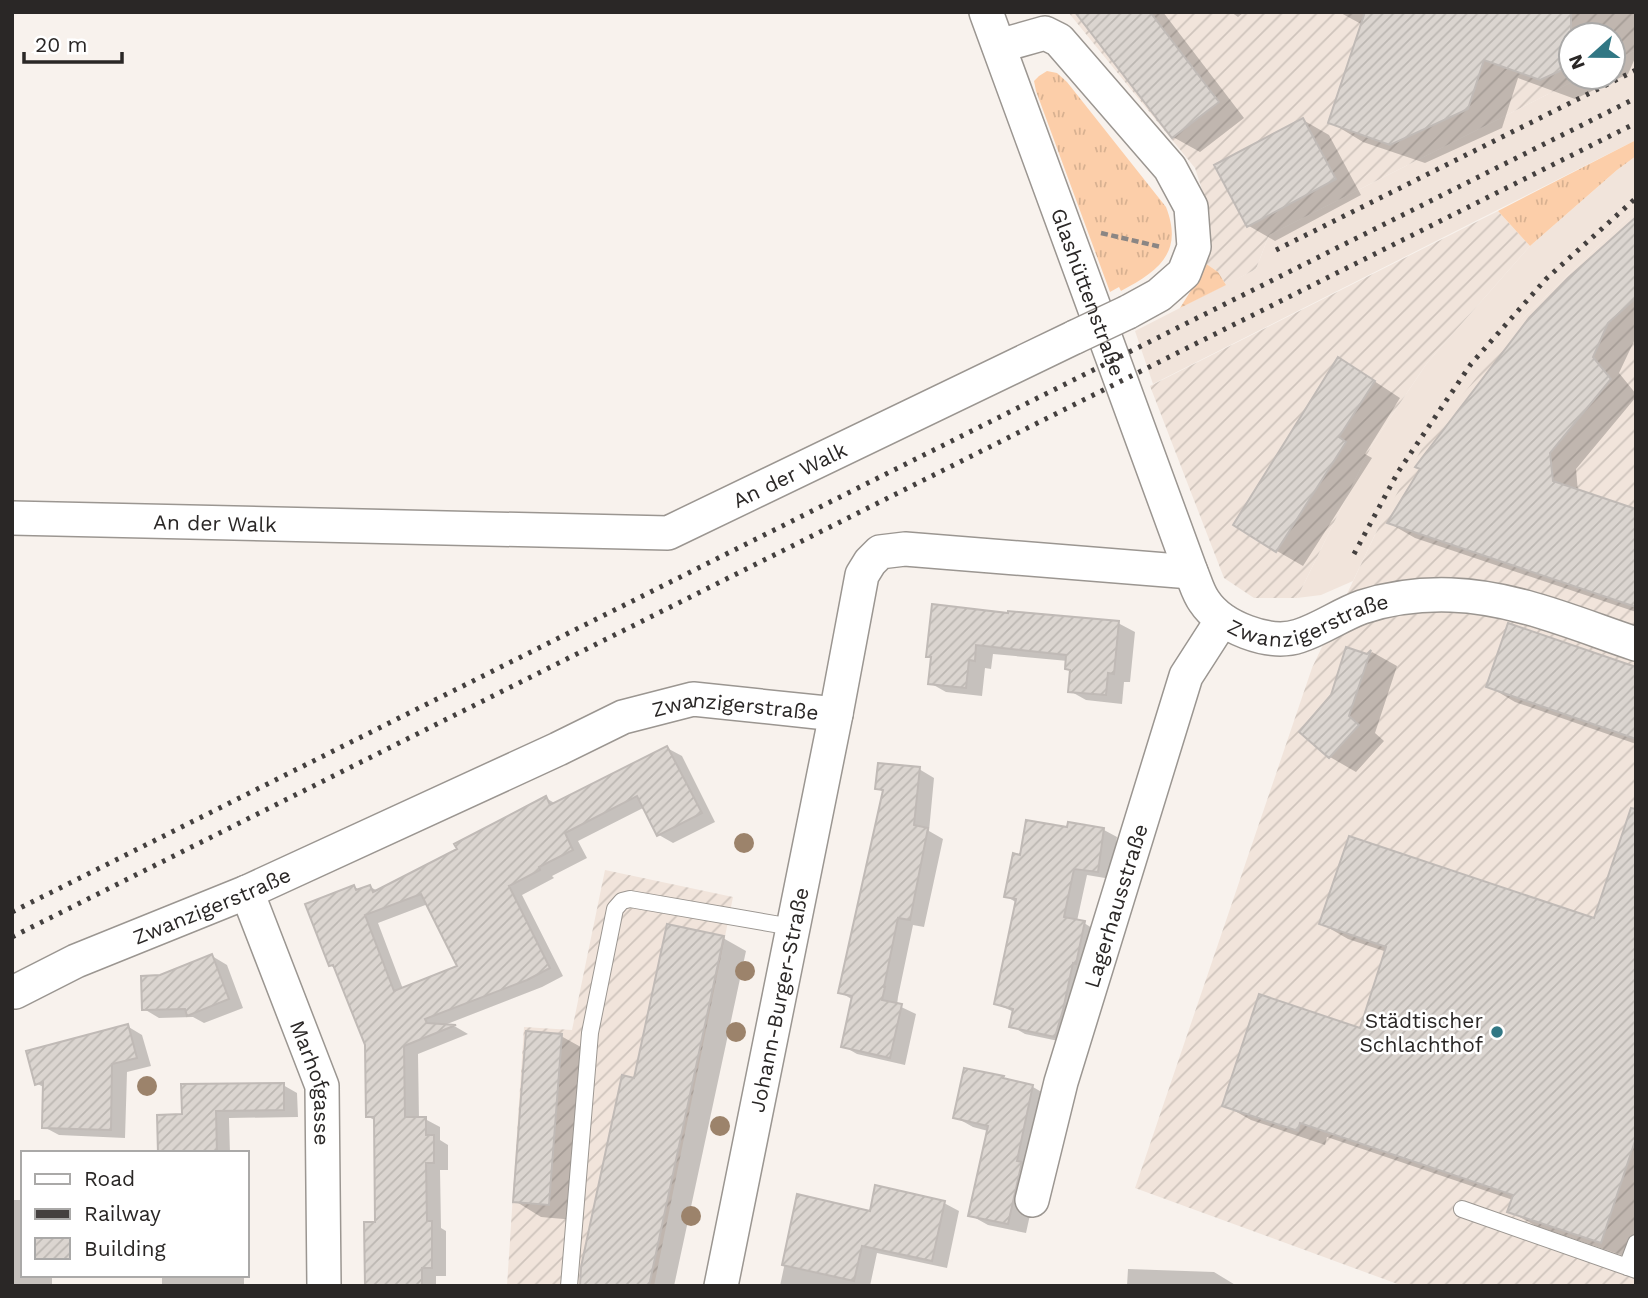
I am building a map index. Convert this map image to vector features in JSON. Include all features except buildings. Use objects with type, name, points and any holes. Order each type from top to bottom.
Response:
[{"type":"street","name":"Glashüttenstraße","points":[[986,12],[1191,572]]},
{"type":"street","name":"An der Walk","points":[[12,517],[668,533],[1128,312],[1159,295],[1184,273],[1194,247],[1191,207],[1170,168],[1059,40],[1045,33],[999,46]]},
{"type":"street","name":"Zwanzigerstraße","points":[[14,996],[76,961],[247,892],[623,717],[693,699],[836,714],[862,575],[880,552],[905,549],[1191,572],[1204,601],[1222,620],[1262,637],[1280,640],[1297,637],[1358,608],[1393,598],[1451,595],[1510,602],[1636,644]]},
{"type":"street","name":"Lagerhausstraße","points":[[1032,1200],[1061,1082],[1186,676],[1222,620]]},
{"type":"street","name":"Johann-Burger-Straße","points":[[721,1286],[836,714]]},
{"type":"street","name":"Marhofgasse","points":[[247,892],[322,1086],[324,1286]]},
{"type":"lane","points":[[569,1286],[590,1033],[615,909],[622,901],[630,899],[792,927]]},
{"type":"lane","points":[[1462,1209],[1632,1269],[1636,1243]]},
{"type":"path","points":[[1098,232],[1169,249]]},
{"type":"shaded area","points":[[1068,12],[1636,12],[1636,50],[1627,54],[1627,21],[1557,21],[1557,90],[1269,235],[1256,269],[1226,285],[1218,272],[1205,263],[1210,244],[1210,214],[1195,168]]},
{"type":"shaded area","points":[[1636,50],[1636,140],[1153,384],[1135,331],[1256,269],[1269,235],[1557,90],[1627,91],[1627,54]]},
{"type":"shaded area","points":[[1636,156],[1636,210],[1523,318],[1381,522],[1353,581],[1321,595],[1297,598],[1372,445],[1427,363],[1530,246]]},
{"type":"shaded area","points":[[1636,210],[1636,1286],[1403,1286],[1135,1188],[1312,668],[1381,522],[1425,443],[1523,318]]},
{"type":"shaded area","points":[[1498,211],[1530,246],[1427,363],[1372,445],[1297,598],[1254,598],[1224,578],[1150,386]]},
{"type":"shaded area","points":[[605,870],[733,897],[654,1286],[507,1286],[524,1027],[572,1030]]},
{"type":"green space","points":[[1047,71],[1057,73],[1067,82],[1166,207],[1172,237],[1164,259],[1146,276],[1121,291],[1119,287],[1110,292],[1036,91],[1034,81]]},
{"type":"green space","points":[[1636,140],[1636,156],[1530,246],[1498,211]]},
{"type":"green space","points":[[1205,263],[1218,272],[1226,285],[1180,308],[1195,284]]},
{"type":"railway","points":[[1276,250],[1636,70]]},
{"type":"railway","points":[[12,912],[1636,98]]},
{"type":"railway","points":[[12,937],[1636,123]]},
{"type":"railway","points":[[1354,554],[1398,472],[1471,364],[1546,279],[1636,198]]},
{"type":"place","name":"Städtischer Schlachthof","points":[[1497,1032]]}]
